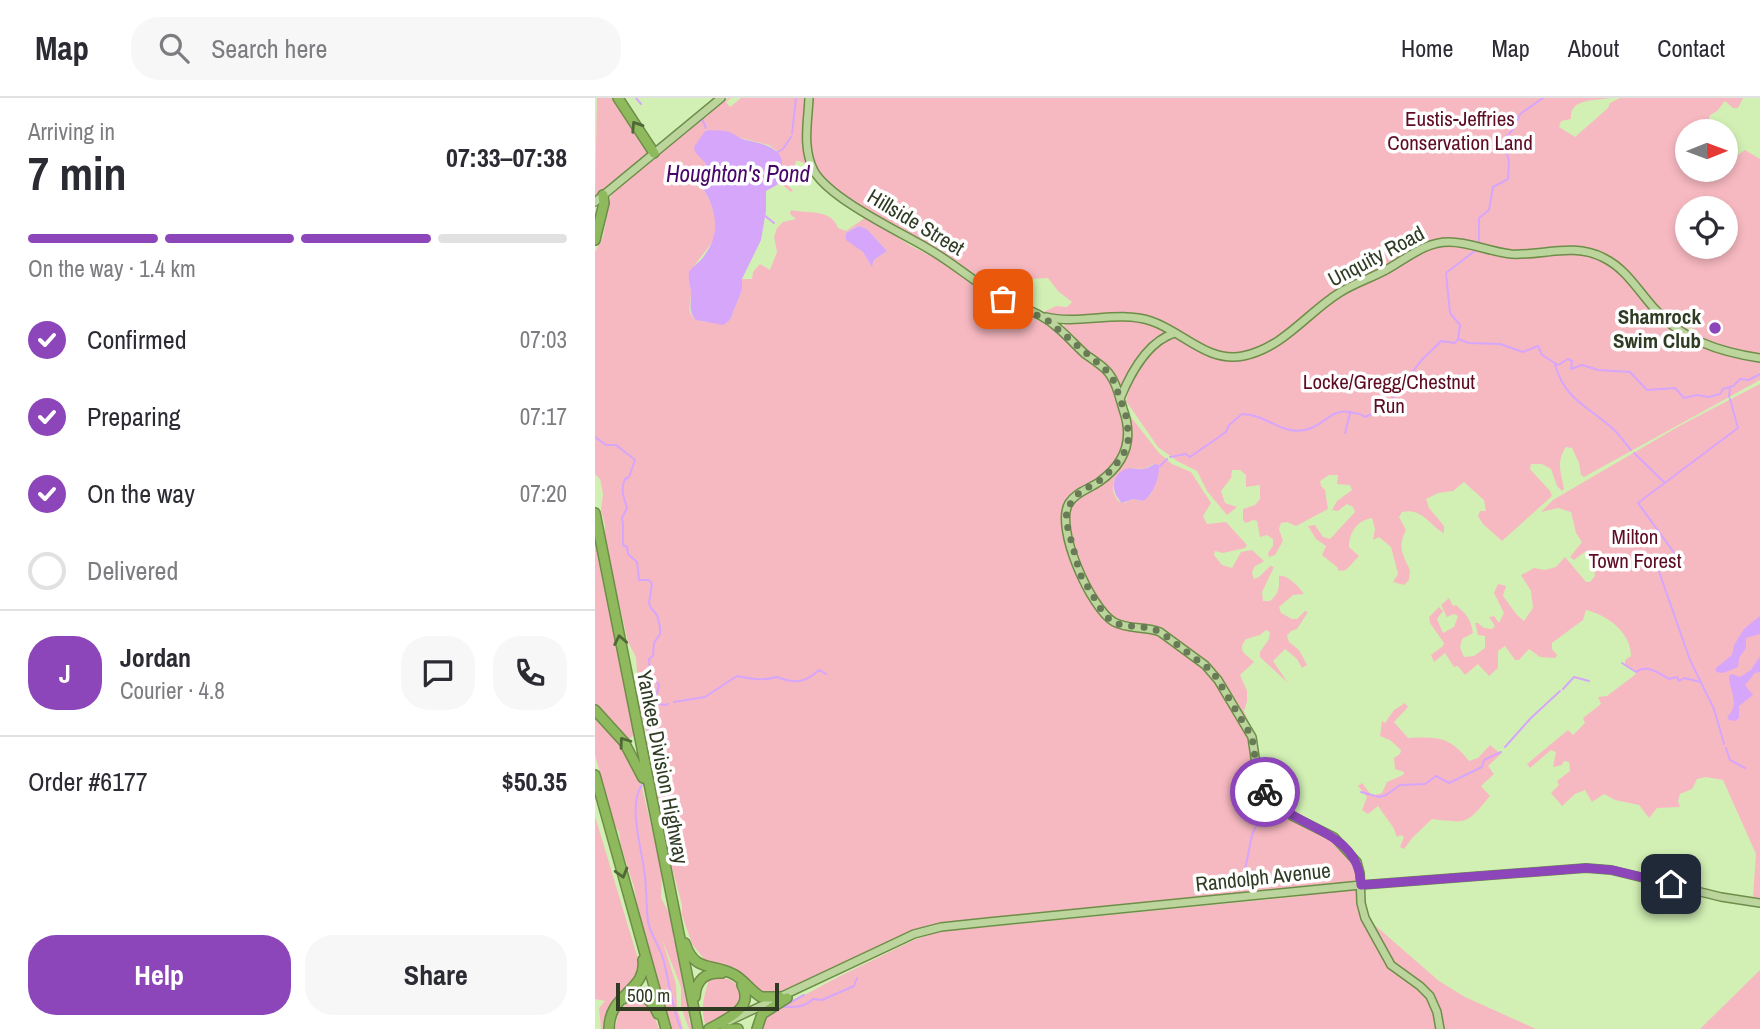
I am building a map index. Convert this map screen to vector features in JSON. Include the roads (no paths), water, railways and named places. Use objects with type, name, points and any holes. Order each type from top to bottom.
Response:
[{"type":"highway","points":[[618,98],[654,153]]},
{"type":"highway","points":[[595,240],[604,203],[603,195]]},
{"type":"highway","name":"Yankee Division Highway","points":[[595,513],[698,1029]]},
{"type":"highway","points":[[595,710],[614,729],[633,755],[658,827]]},
{"type":"highway","points":[[595,775],[665,1029]]},
{"type":"highway","points":[[595,794],[613,841]]},
{"type":"highway","points":[[673,904],[689,953],[695,961],[732,973],[761,998],[783,998]]},
{"type":"highway","points":[[610,1029],[614,1007],[641,978],[644,966],[642,944]]},
{"type":"highway","points":[[695,1012],[696,986],[703,976],[723,973],[741,983],[746,995],[742,1007],[711,1029]]},
{"type":"highway","points":[[610,1029],[618,1005],[628,996],[636,994],[651,1001],[665,1029]]},
{"type":"highway","points":[[757,1029],[761,1015],[783,998]]},
{"type":"highway","points":[[722,1029],[738,1029]]},
{"type":"main road","points":[[595,202],[721,98]]},
{"type":"main road","name":"Hillside Street","points":[[809,98],[807,151],[813,168],[825,185],[873,217],[938,254],[1000,297],[1038,315],[1066,334],[1107,372],[1120,399],[1129,432],[1125,453],[1101,480],[1074,497],[1066,512],[1068,534],[1079,573],[1111,621],[1121,625],[1151,628],[1162,633],[1213,672],[1252,737],[1258,778],[1265,793],[1288,814],[1328,833],[1341,843],[1359,865],[1361,885]]},
{"type":"main road","name":"Unquity Road","points":[[1038,315],[1070,320],[1140,318],[1159,324],[1218,355],[1248,355],[1288,335],[1346,289],[1383,272],[1424,247],[1451,242],[1512,254],[1560,249],[1594,254],[1623,272],[1661,315],[1685,334],[1713,347],[1760,358]]},
{"type":"main road","points":[[1120,399],[1155,344],[1161,338],[1175,333]]},
{"type":"main road","name":"Randolph Avenue","points":[[722,1029],[909,937],[941,927],[1361,885],[1594,868],[1760,903]]},
{"type":"main road","points":[[1361,885],[1363,913],[1386,959],[1399,973],[1428,994],[1437,1012],[1440,1029]]},
{"type":"main road","name":"Randolph Avenue","points":[[711,1029],[783,998]]},
{"type":"water","name":"Houghton's Pond","points":[[705,131],[729,132],[772,148],[781,157],[782,164],[777,185],[766,191],[761,240],[742,279],[742,290],[730,320],[723,325],[696,320],[691,310],[689,272],[710,247],[715,230],[714,212],[702,187],[706,164],[694,147]]},
{"type":"water","points":[[858,226],[867,229],[887,251],[874,260],[872,267],[863,252],[846,240],[846,233]]},
{"type":"water","points":[[1159,465],[1158,475],[1150,495],[1143,501],[1133,499],[1122,503],[1114,489],[1117,475],[1126,469],[1144,469]]},
{"type":"water","points":[[1760,616],[1760,634],[1746,638],[1746,648],[1739,658],[1738,667],[1723,673],[1716,672],[1716,668],[1732,655],[1734,645],[1744,629]]},
{"type":"water","points":[[1760,656],[1760,672],[1755,673],[1745,685],[1753,695],[1739,706],[1739,718],[1735,721],[1729,720],[1727,717],[1734,702],[1729,676],[1732,674],[1740,677],[1751,670]]},
{"type":"waterway","points":[[636,98],[641,104]]},
{"type":"waterway","points":[[792,134],[796,98]]},
{"type":"waterway","points":[[1479,245],[1479,218],[1489,210],[1493,187],[1508,179],[1509,160],[1502,142],[1515,127],[1520,114],[1543,98]]},
{"type":"waterway","points":[[702,119],[706,128]]},
{"type":"waterway","points":[[776,153],[783,149],[791,137]]},
{"type":"waterway","points":[[764,215],[774,223]]},
{"type":"waterway","points":[[1458,339],[1460,325],[1450,313],[1446,273],[1476,250]]},
{"type":"waterway","points":[[1170,457],[1186,454],[1190,457],[1226,432],[1229,425],[1242,414],[1259,417],[1296,431],[1311,428],[1337,413],[1350,412],[1365,417],[1389,402],[1419,363],[1441,341],[1455,343],[1458,339],[1469,343],[1500,344],[1523,352],[1538,346],[1542,355],[1558,365],[1568,359],[1572,361],[1571,369],[1582,365],[1598,370],[1630,372],[1647,390],[1675,388],[1684,398],[1720,394],[1723,389],[1733,386],[1740,379],[1749,380],[1760,374]]},
{"type":"waterway","points":[[1555,365],[1571,395],[1616,431],[1631,450]]},
{"type":"waterway","points":[[1729,397],[1730,388]]},
{"type":"waterway","points":[[1724,744],[1714,709],[1690,660],[1656,563],[1675,554],[1638,503],[1738,428],[1730,399]]},
{"type":"waterway","points":[[1345,433],[1350,413]]},
{"type":"waterway","points":[[595,437],[606,445],[616,445],[635,460],[623,487],[627,508],[622,518],[623,524]]},
{"type":"waterway","points":[[1634,453],[1664,482]]},
{"type":"waterway","points":[[1160,466],[1167,459]]},
{"type":"waterway","points":[[623,525],[623,545],[637,562],[639,580],[649,580],[652,584],[649,603],[657,615],[660,627],[653,656],[649,659],[650,689],[655,705],[647,724],[650,745]]},
{"type":"waterway","points":[[1622,663],[1636,672],[1649,669],[1669,679],[1677,677],[1679,681],[1684,678],[1701,682]]},
{"type":"waterway","points":[[674,702],[705,697],[737,676],[757,679],[777,677],[795,681],[809,678],[819,670],[826,674]]},
{"type":"waterway","points":[[1563,689],[1574,677],[1589,681]]},
{"type":"waterway","points":[[653,680],[659,684],[655,703],[668,704]]},
{"type":"waterway","points":[[1505,747],[1560,691]]},
{"type":"waterway","points":[[1726,748],[1730,760],[1745,768]]},
{"type":"waterway","points":[[1361,792],[1379,797],[1400,785],[1425,784],[1436,776],[1449,783],[1482,767],[1484,760],[1501,752]]},
{"type":"waterway","points":[[642,785],[638,793],[636,814],[648,922],[663,957],[681,1029]]},
{"type":"waterway","points":[[1272,795],[1275,798],[1287,786]]},
{"type":"waterway","points":[[1243,880],[1252,835],[1267,801]]},
{"type":"waterway","points":[[782,1007],[803,1005],[813,999],[822,1000],[854,986],[857,978]]},
{"type":"waterway","points":[[766,1016],[804,995]]},
{"type":"place","name":"Shamrock Swim Club","points":[[1715,328]]},
{"type":"park label","name":"Eustis-Jeffries Conservation Land","points":[[1460,130]]},
{"type":"park label","name":"Locke/Gregg/Chestnut Run","points":[[1389,393]]},
{"type":"park label","name":"Milton Town Forest","points":[[1635,548]]}]
